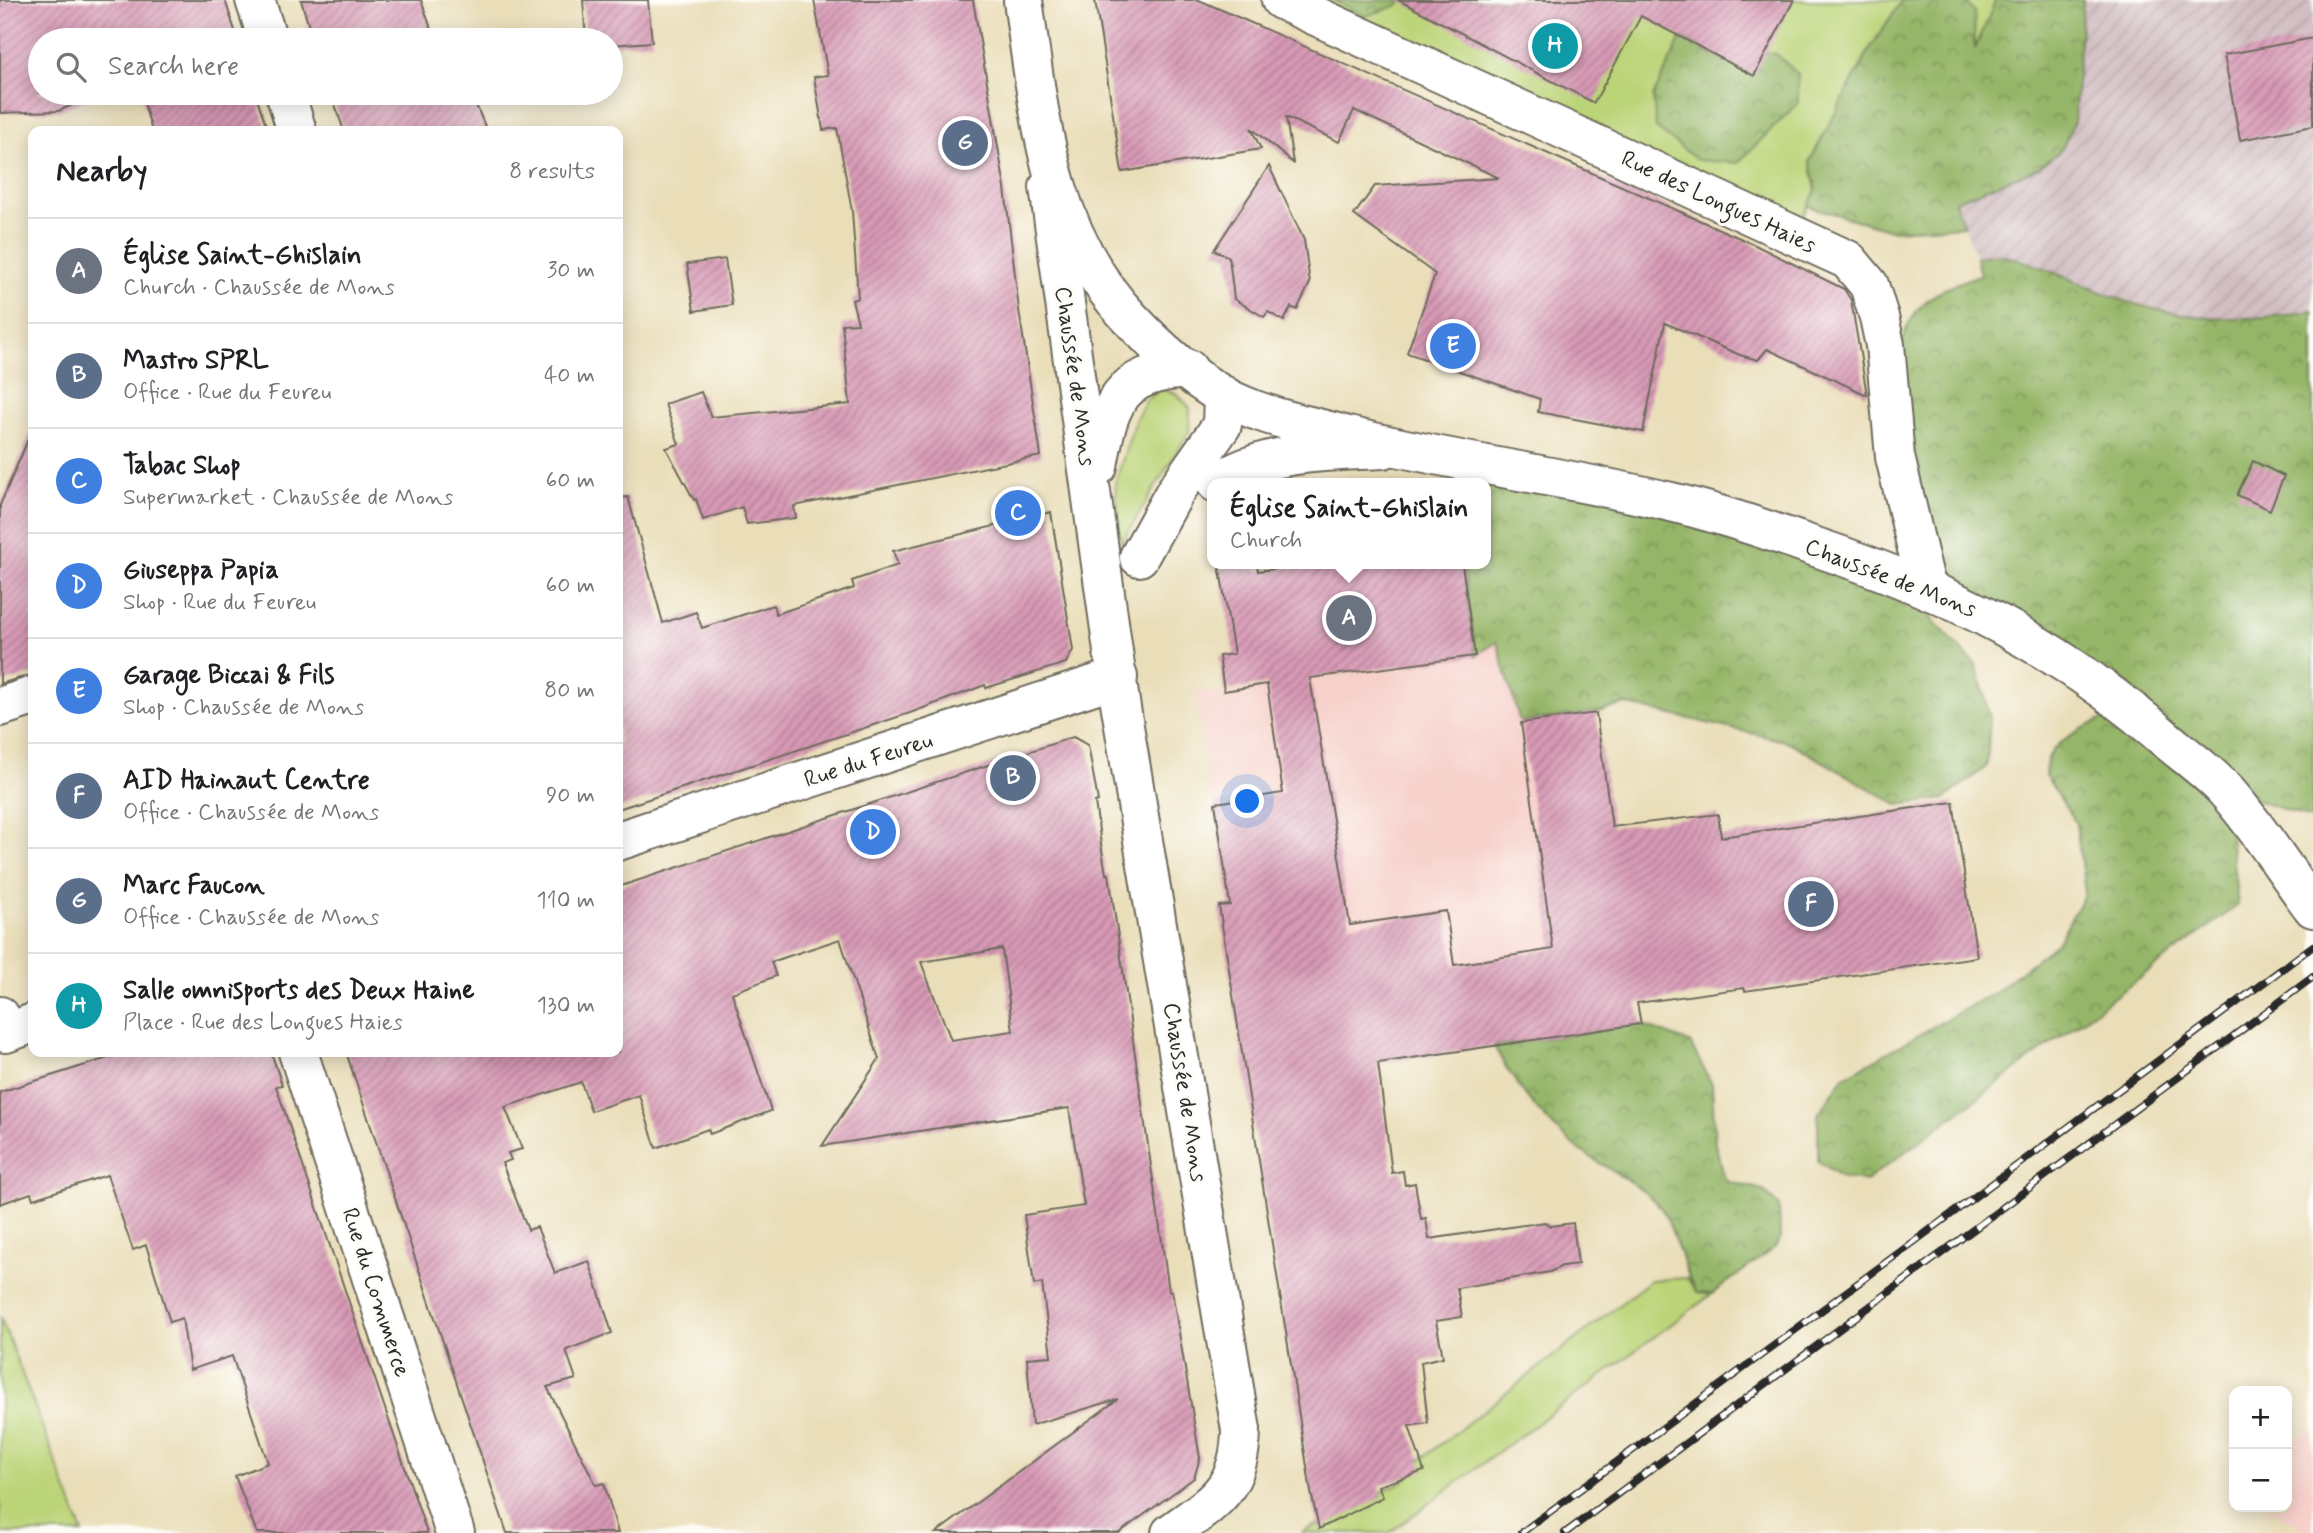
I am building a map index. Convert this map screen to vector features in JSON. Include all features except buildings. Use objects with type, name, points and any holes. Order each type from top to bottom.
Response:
[{"type":"street","points":[[256,0],[264,28]]},
{"type":"street","name":"Chaussée de Mons","points":[[1023,0],[1118,677],[1241,1430],[1241,1454],[1234,1478],[1214,1501],[1171,1533]]},
{"type":"street","name":"Rue des Longues Haies","points":[[1281,0],[1848,260],[1868,285],[1879,317],[1885,345],[1895,457],[1926,586]]},
{"type":"street","points":[[289,105],[295,126]]},
{"type":"street","name":"Chaussée de Mons","points":[[1040,129],[1057,192],[1084,257],[1128,317],[1188,369],[1223,395],[1286,420],[1406,449],[1673,502],[1755,526],[1926,586],[2031,640],[2103,688],[2225,789],[2313,908]]},
{"type":"street","points":[[1093,492],[1105,425],[1119,398],[1136,379],[1161,370],[1188,369]]},
{"type":"street","name":"Chaussée de Mons","points":[[1111,622],[1139,556],[1175,492],[1222,425],[1223,395]]},
{"type":"street","name":"Chaussée de Mons","points":[[1223,478],[1265,461],[1301,453],[1406,449]]},
{"type":"street","name":"Chaussée de Mons","points":[[1139,556],[1156,535],[1207,490]]},
{"type":"street","name":"Rue du Feureu","points":[[623,839],[1118,677]]},
{"type":"street","points":[[0,707],[28,698]]},
{"type":"street","name":"Rue du Commerce","points":[[300,1057],[455,1533]]},
{"type":"shaded area","points":[[2083,0],[2313,0],[2313,311],[2239,319],[2193,318],[2106,294],[2023,259],[1998,254],[1976,257],[1955,201],[2038,168]]},
{"type":"shaded area","points":[[1497,642],[1520,722],[1595,713],[1640,1024],[1245,1079],[1237,1016],[1230,904],[1194,692],[1224,692],[1475,656]]},
{"type":"shaded area","points":[[2313,1430],[2313,1533],[2274,1512],[2292,1512],[2292,1442]]},
{"type":"green space","points":[[1283,0],[1902,0],[1871,47],[1810,161],[1816,190],[1793,236]]},
{"type":"green space","points":[[1332,0],[1402,0],[1399,5],[1366,16]]},
{"type":"green space","points":[[1902,0],[1965,0],[1974,12],[1975,49],[1996,0],[2083,0],[2074,122],[2062,149],[2038,168],[1955,201],[1964,226],[1891,230],[1808,206],[1816,190],[1810,161],[1871,47]]},
{"type":"green space","points":[[1965,0],[1996,0],[1975,51],[1974,12]]},
{"type":"green space","points":[[1681,38],[1745,71],[1756,51],[1776,54],[1798,74],[1798,103],[1738,163],[1697,160],[1656,128],[1653,97]]},
{"type":"green space","points":[[1998,254],[2038,266],[2129,302],[2181,314],[2233,318],[2313,311],[2313,819],[2225,790],[2238,905],[1866,1181],[1843,1178],[1818,1161],[1818,1114],[1844,1077],[1995,992],[2058,942],[2085,893],[2076,823],[2045,775],[2047,760],[2053,749],[2072,734],[2129,708],[1926,586],[1901,345],[1912,317],[1920,307],[1940,291],[1980,275],[1976,257]]},
{"type":"green space","points":[[1161,389],[1177,394],[1190,408],[1189,432],[1121,543],[1115,483],[1136,419],[1146,400]]},
{"type":"green space","points":[[1459,459],[1843,556],[1926,613],[1976,665],[1990,717],[1987,766],[1944,799],[1898,805],[1789,742],[1625,704],[1595,713],[1520,722],[1497,642],[1475,656],[1464,569],[1491,569],[1491,478],[1460,478]]},
{"type":"green space","points":[[1640,1024],[1690,1043],[1712,1084],[1715,1144],[1726,1181],[1763,1190],[1779,1206],[1780,1238],[1775,1247],[1712,1294],[1697,1293],[1668,1221],[1658,1205],[1638,1187],[1581,1151],[1559,1132],[1518,1086],[1494,1046]]},
{"type":"green space","points":[[1687,1278],[1697,1293],[1712,1294],[1389,1533],[1301,1533],[1407,1479],[1412,1467],[1651,1280]]},
{"type":"green space","points":[[0,1316],[83,1533],[0,1533]]},
{"type":"railway","points":[[1521,1533],[2313,946]]},
{"type":"railway","points":[[1565,1533],[2313,977]]},
{"type":"place","name":"Salle omnisports des Deux Haine","points":[[1555,46]]},
{"type":"place","name":"Marc Faucon","points":[[965,143]]},
{"type":"place","name":"Garage Biccai & Fils","points":[[1453,346]]},
{"type":"place","name":"Tabac Shop","points":[[1018,513]]},
{"type":"place","name":"Église Saint-Ghislain","points":[[1349,618]]},
{"type":"place","name":"Mastro SPRL","points":[[1013,778]]},
{"type":"place","name":"Giuseppa Papia","points":[[873,832]]},
{"type":"place","name":"AID Hainaut Centre","points":[[1811,904]]}]
